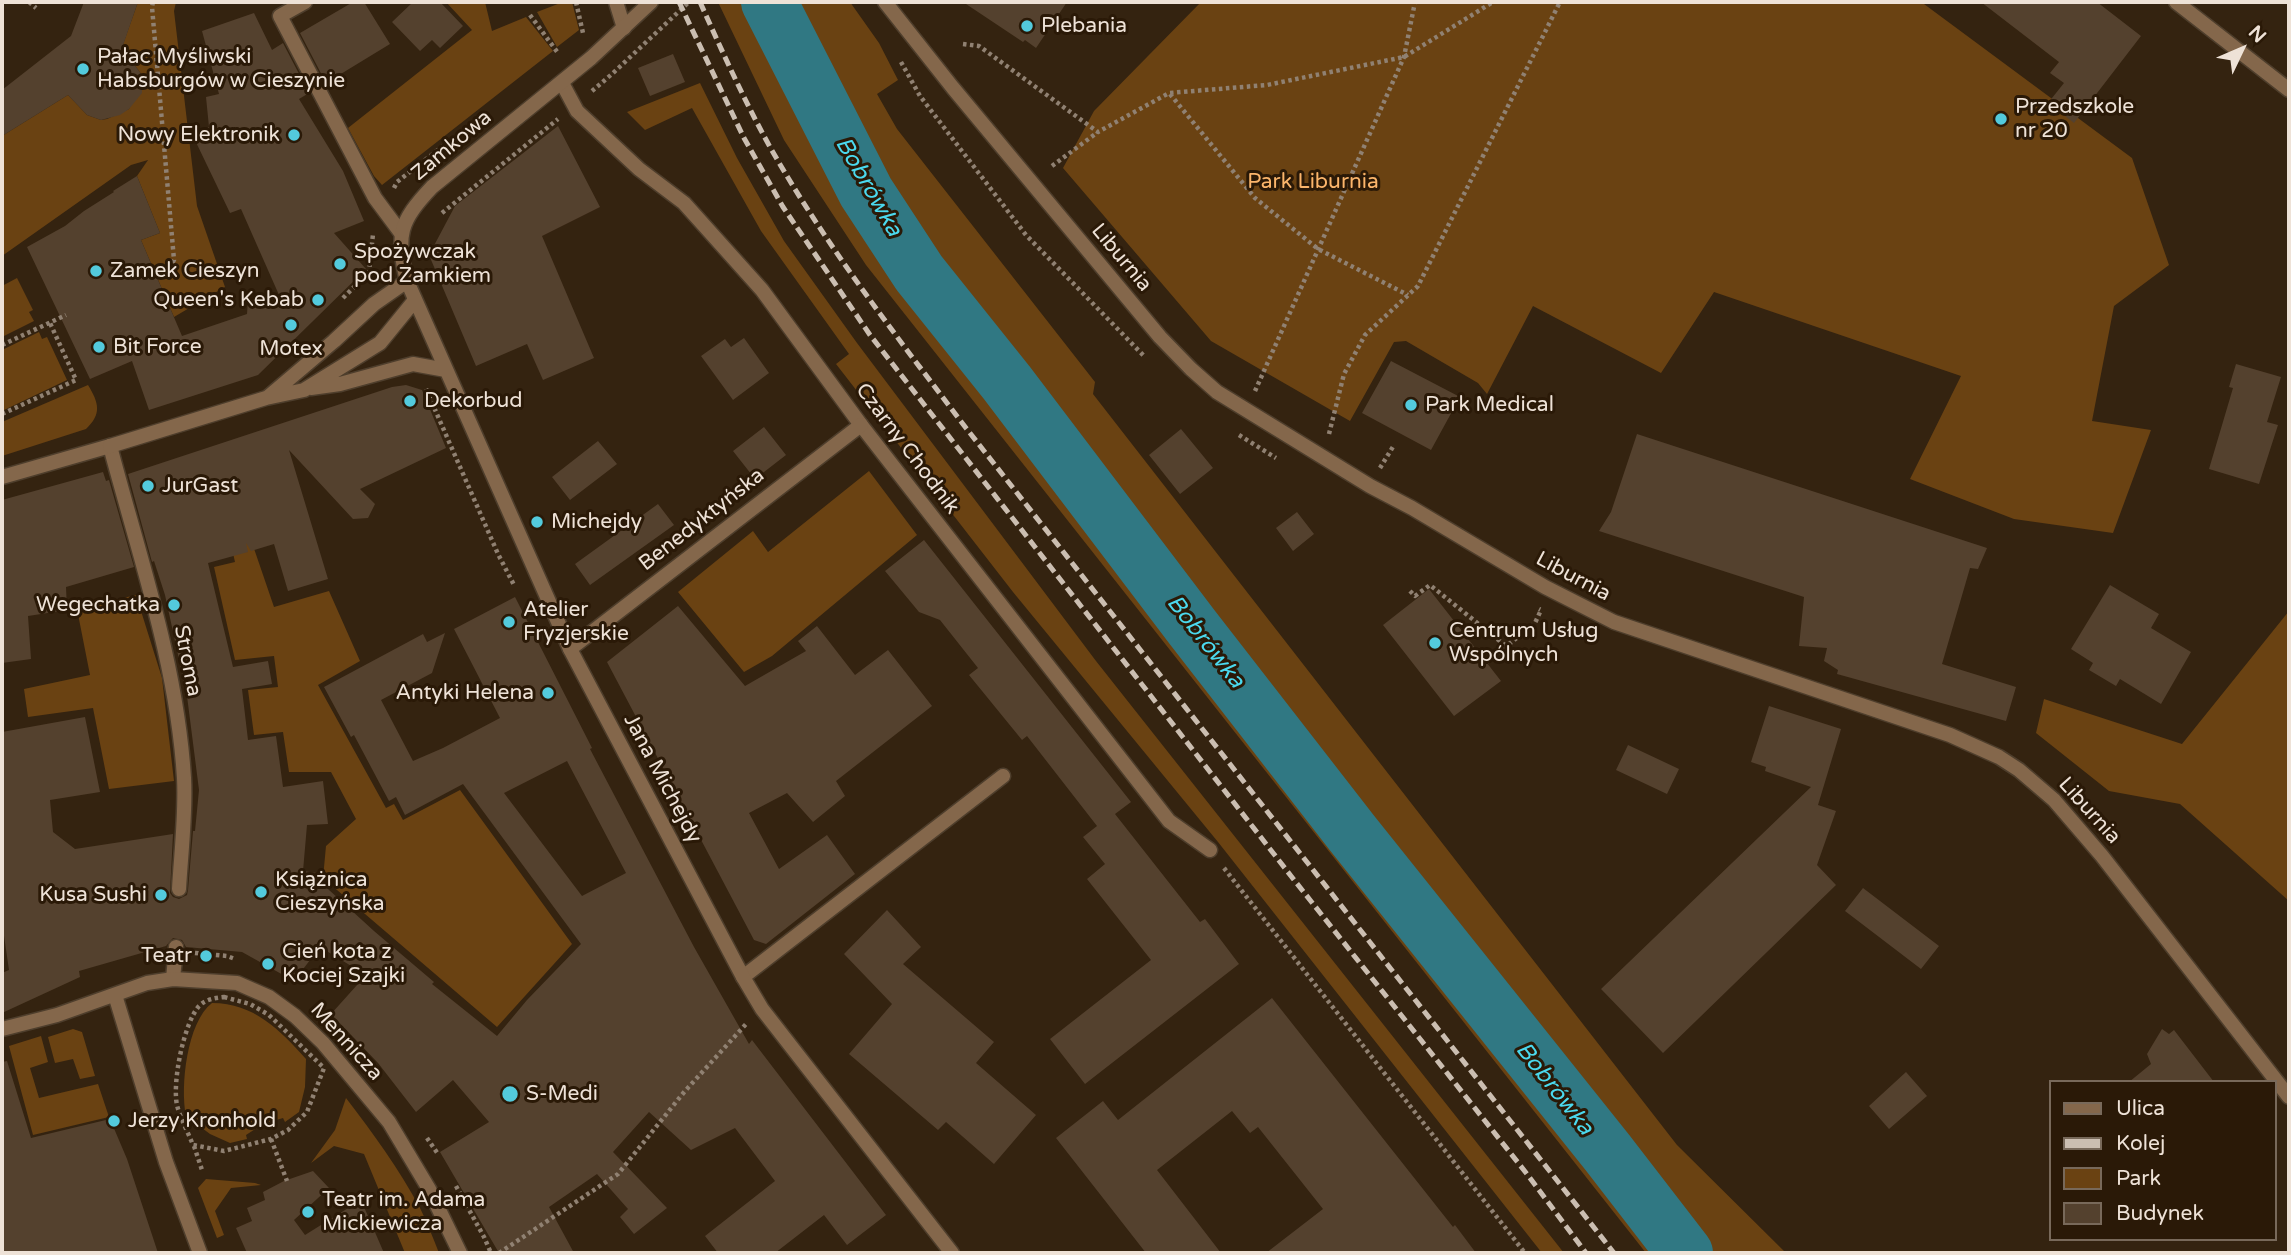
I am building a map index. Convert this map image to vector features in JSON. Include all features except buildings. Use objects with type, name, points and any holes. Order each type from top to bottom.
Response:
[{"type":"street","points":[[266,398],[374,304],[407,281],[400,252],[401,233],[376,198],[280,16],[305,2]]},
{"type":"street","points":[[616,2],[624,28]]},
{"type":"street","name":"Zamkowa","points":[[401,233],[406,218],[432,187],[562,83],[651,2]]},
{"type":"street","name":"Liburnia","points":[[885,2],[1160,337],[1217,392],[1327,461],[1412,508],[1493,558],[1614,622],[1950,735],[1983,749],[2019,770],[2054,800],[2102,856],[2276,1080]]},
{"type":"street","points":[[2176,2],[2289,90]]},
{"type":"street","name":"Czarny Chodnik","points":[[562,83],[577,111],[639,169],[684,203],[762,290],[861,425],[1169,821],[1210,850]]},
{"type":"street","name":"Jana Michejdy","points":[[407,281],[570,649],[743,977],[762,1009],[952,1253]]},
{"type":"street","points":[[304,390],[380,343],[415,300]]},
{"type":"street","points":[[2,477],[266,398],[340,384],[413,364],[446,370]]},
{"type":"street","name":"Benedyktyńska","points":[[570,649],[861,425]]},
{"type":"street","name":"Stroma","points":[[110,446],[164,644],[178,722],[184,780],[179,889]]},
{"type":"street","points":[[743,977],[1003,776]]},
{"type":"street","points":[[173,979],[176,949]]},
{"type":"street","name":"Mennicza","points":[[2,1029],[57,1015],[147,984],[173,979],[237,983],[269,997],[295,1016],[323,1043],[390,1122],[429,1189],[460,1253]]},
{"type":"street","points":[[115,995],[166,1162],[200,1253]]},
{"type":"street","name":"Liburnia","points":[[2277,1082],[2289,1097]]},
{"type":"path","points":[[29,2],[36,8]]},
{"type":"path","points":[[153,2],[152,16],[174,260],[168,271],[156,278]]},
{"type":"path","points":[[1254,392],[1405,57],[1415,2]]},
{"type":"path","points":[[1052,166],[1098,132],[1169,93],[1267,85],[1405,57],[1493,2]]},
{"type":"path","points":[[1328,437],[1344,374],[1365,335],[1418,286],[1560,2]]},
{"type":"path","points":[[530,15],[558,53]]},
{"type":"path","points":[[963,44],[979,46],[1098,132]]},
{"type":"path","points":[[548,62],[566,47]]},
{"type":"path","points":[[1169,93],[1255,198],[1318,249],[1408,295]]},
{"type":"path","points":[[335,307],[369,272],[373,255],[372,239],[397,182],[451,139]]},
{"type":"path","points":[[2,345],[66,315]]},
{"type":"path","points":[[2,414],[76,380],[50,323]]},
{"type":"path","points":[[420,384],[427,390],[498,554],[516,588]]},
{"type":"path","points":[[1384,461],[1394,445]]},
{"type":"path","points":[[1410,591],[1415,596],[1430,584],[1506,646]]},
{"type":"path","points":[[1487,662],[1535,623],[1541,610],[1529,603]]},
{"type":"path","points":[[1210,850],[1525,1253]]},
{"type":"path","points":[[176,949],[239,960]]},
{"type":"path","points":[[193,1145],[224,1151],[271,1139],[288,1130],[307,1112],[324,1068],[270,1015],[250,1004],[224,997],[212,998],[200,1005],[188,1025],[178,1063],[177,1104],[202,1170]]},
{"type":"path","points":[[499,1253],[618,1174],[685,1091],[762,1009]]},
{"type":"path","points":[[740,1015],[754,1034]]},
{"type":"path","points":[[425,1135],[439,1156]]},
{"type":"path","points":[[271,1139],[287,1181]]},
{"type":"path","points":[[452,1179],[491,1253]]},
{"type":"green space","points":[[138,2],[176,2],[174,11],[197,206],[225,287],[174,317],[141,240],[160,233],[137,176],[148,160],[131,165],[2,256],[2,136],[68,95],[87,115],[101,120],[129,109],[142,75],[121,50]]},
{"type":"green space","points":[[446,2],[485,2],[492,31],[526,17],[553,51],[382,185],[374,176],[348,128],[472,30]]},
{"type":"green space","points":[[563,2],[572,2],[579,30],[557,47],[537,12]]},
{"type":"green space","points":[[718,2],[850,2],[879,43],[898,80],[877,94],[897,129],[1095,382],[1093,394],[1677,1145],[1786,1253],[1646,1253],[866,265],[784,140]]},
{"type":"green space","name":"Park Liburnia","points":[[1201,2],[1925,2],[1924,4],[2132,158],[2169,265],[2114,306],[2092,421],[2151,430],[2113,533],[2014,519],[1910,479],[1961,376],[1714,292],[1661,373],[1533,306],[1487,394],[1478,383],[1406,341],[1394,342],[1350,421],[1211,341],[1063,168],[1094,111]]},
{"type":"green space","points":[[700,83],[737,158],[784,241],[857,343],[1096,661],[1564,1253],[1542,1253],[1218,842],[1013,592],[836,364],[849,354],[761,231],[692,108],[645,130],[627,112]]},
{"type":"green space","points":[[17,278],[33,310],[29,312],[34,321],[2,337],[2,286]]},
{"type":"green space","points":[[39,332],[42,339],[47,337],[67,380],[2,411],[2,350]]},
{"type":"green space","points":[[88,385],[95,397],[97,413],[86,429],[2,456],[2,422]]},
{"type":"green space","points":[[869,471],[917,535],[772,656],[744,672],[678,592],[753,531],[768,552]]},
{"type":"green space","points":[[248,531],[274,607],[329,591],[360,661],[318,685],[386,808],[394,804],[403,820],[460,790],[572,944],[497,1027],[323,878],[326,846],[356,819],[331,772],[289,772],[283,732],[254,735],[248,690],[278,687],[274,656],[235,660],[214,567],[235,562],[229,536]]},
{"type":"green space","points":[[136,595],[162,678],[174,781],[109,789],[93,708],[28,717],[24,689],[90,675],[77,609]]},
{"type":"green space","points":[[2289,611],[2289,901],[2180,804],[2109,791],[2036,733],[2044,699],[2182,744]]},
{"type":"green space","points":[[212,1003],[241,1008],[265,1020],[306,1059],[305,1087],[299,1112],[285,1122],[283,1118],[263,1124],[246,1135],[247,1139],[230,1143],[210,1134],[186,1116],[184,1103],[185,1072],[191,1039],[203,1012]]},
{"type":"green space","points":[[73,1029],[82,1032],[95,1076],[80,1079],[73,1059],[55,1063],[48,1037]]},
{"type":"green space","points":[[41,1036],[48,1062],[30,1068],[39,1098],[98,1084],[109,1117],[33,1135],[9,1046]]},
{"type":"green space","points":[[346,1098],[403,1179],[423,1213],[439,1253],[405,1253],[364,1154],[334,1146],[311,1163],[335,1130]]},
{"type":"green space","points":[[206,1179],[261,1185],[231,1188],[215,1211],[224,1235],[217,1238],[198,1188]]},
{"type":"waterway","name":"Bobrówka","points":[[769,2],[866,192],[919,273],[1007,383],[1352,833],[1685,1253]]},
{"type":"railway","points":[[679,2],[744,138],[783,207],[870,335],[1586,1253]]},
{"type":"railway","points":[[700,2],[770,147],[838,255],[888,325],[1614,1253]]},
{"type":"place","name":"Plebania","points":[[1027,26]]},
{"type":"place","name":"Pałac Myśliwski Habsburgów w Cieszynie","points":[[83,69]]},
{"type":"place","name":"Przedszkole nr 20","points":[[2001,119]]},
{"type":"place","name":"Nowy Elektronik","points":[[294,135]]},
{"type":"place","name":"Spożywczak pod Zamkiem","points":[[340,264]]},
{"type":"place","name":"Zamek Cieszyn","points":[[96,271]]},
{"type":"place","name":"Queen's Kebab","points":[[318,300]]},
{"type":"place","name":"Motex","points":[[291,325]]},
{"type":"place","name":"Bit Force","points":[[99,347]]},
{"type":"place","name":"Dekorbud","points":[[410,401]]},
{"type":"place","name":"Park Medical","points":[[1411,405]]},
{"type":"place","name":"JurGast","points":[[148,486]]},
{"type":"place","name":"Michejdy","points":[[537,522]]},
{"type":"place","name":"Wegechatka","points":[[174,605]]},
{"type":"place","name":"Atelier Fryzjerskie","points":[[509,622]]},
{"type":"place","name":"Centrum Usług Wspólnych","points":[[1435,643]]},
{"type":"place","name":"Antyki Helena","points":[[548,693]]},
{"type":"place","name":"Książnica Cieszyńska","points":[[261,892]]},
{"type":"place","name":"Kusa Sushi","points":[[161,895]]},
{"type":"place","name":"Teatr","points":[[206,956]]},
{"type":"place","name":"Cień kota z Kociej Szajki","points":[[268,964]]},
{"type":"place","name":"S-Medi","points":[[510,1094]]},
{"type":"place","name":"Jerzy Kronhold","points":[[114,1121]]},
{"type":"place","name":"Teatr im. Adama Mickiewicza","points":[[308,1212]]}]
